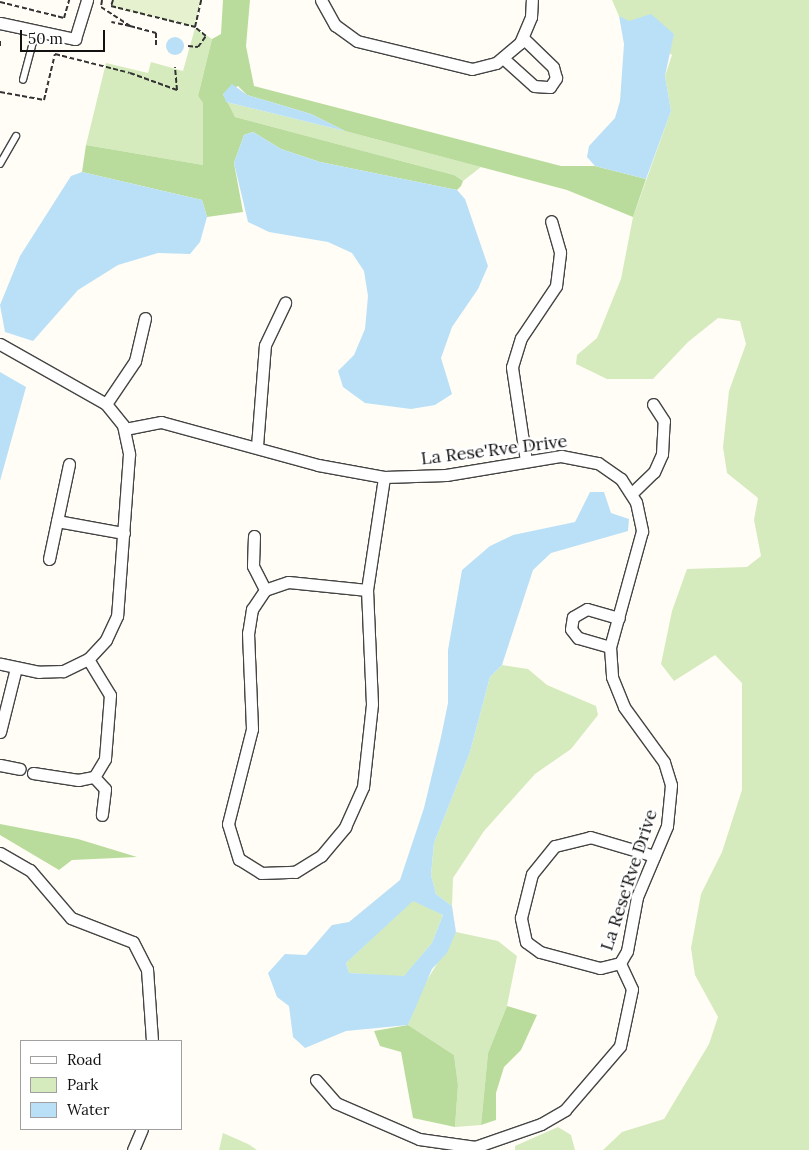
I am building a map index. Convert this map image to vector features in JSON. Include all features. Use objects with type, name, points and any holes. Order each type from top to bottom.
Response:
[{"type":"street","points":[[0,23],[75,39],[87,0]]},
{"type":"street","points":[[321,0],[335,25],[357,41],[459,68],[484,67],[504,59],[523,38],[532,0]]},
{"type":"street","points":[[504,59],[534,86],[550,87],[556,78],[553,67],[523,38]]},
{"type":"street","points":[[526,462],[512,367],[521,338],[551,299],[558,277],[560,252],[551,221]]},
{"type":"street","points":[[256,446],[265,345],[285,303]]},
{"type":"street","points":[[106,404],[135,361],[145,318]]},
{"type":"street","points":[[0,344],[106,404],[125,429],[129,454],[117,616],[106,640],[88,659],[51,672],[0,664]]},
{"type":"street","points":[[632,493],[654,472],[662,454],[664,421],[653,404]]},
{"type":"street","name":"La Rese'Rve Drive","points":[[125,429],[161,422],[256,446],[318,465],[384,477],[446,475],[561,456],[585,458],[610,470],[632,493],[642,531],[610,647],[617,693],[658,750],[670,779],[667,826],[637,897],[628,951],[620,963],[632,989],[615,1055],[557,1116],[475,1148],[419,1139],[387,1128],[336,1103],[316,1080]]},
{"type":"street","points":[[49,559],[69,464]]},
{"type":"street","points":[[367,590],[306,582],[288,582],[265,590],[248,622],[252,729],[228,824],[239,859],[272,875],[295,872],[321,856],[345,827],[363,787],[372,712],[367,590],[384,477]]},
{"type":"street","points":[[57,522],[124,533]]},
{"type":"street","points":[[254,536],[253,566],[265,590]]},
{"type":"street","points":[[610,647],[578,638],[571,629],[572,618],[587,609],[619,618]]},
{"type":"street","points":[[33,773],[78,780],[94,777],[105,758],[111,705],[108,686],[88,659]]},
{"type":"street","points":[[0,732],[16,668]]},
{"type":"street","points":[[0,765],[20,769]]},
{"type":"street","points":[[94,777],[104,789],[102,815]]},
{"type":"street","points":[[620,963],[600,968],[540,952],[526,942],[521,918],[532,874],[546,852],[581,837],[604,839],[654,856]]},
{"type":"street","points":[[0,853],[30,870],[71,918],[133,942],[147,968],[152,1040]]},
{"type":"street","points":[[133,1150],[142,1130]]},
{"type":"lane","points":[[23,80],[36,31]]},
{"type":"lane","points":[[0,164],[16,136]]},
{"type":"path","points":[[0,2],[64,18],[69,0]]},
{"type":"path","points":[[102,0],[101,7],[130,26]]},
{"type":"path","points":[[113,0],[111,6],[195,27],[206,36],[198,47],[188,46]]},
{"type":"path","points":[[195,27],[201,0]]},
{"type":"path","points":[[111,22],[156,33],[156,45]]},
{"type":"path","points":[[0,41],[0,46]]},
{"type":"path","points":[[0,92],[44,100],[55,54],[130,73],[177,90],[175,67]]},
{"type":"green space","points":[[113,0],[201,0],[195,27],[111,7]]},
{"type":"green space","points":[[223,0],[250,0],[246,46],[254,86],[561,166],[595,166],[646,179],[633,217],[567,190],[345,131],[311,114],[247,95],[238,86],[223,94],[235,117],[454,175],[463,181],[461,186],[457,190],[320,162],[281,149],[253,132],[244,135],[234,163],[243,212],[207,217],[202,200],[82,172],[86,145],[203,165],[203,103],[198,96],[212,39],[221,34]]},
{"type":"green space","points":[[612,0],[809,0],[809,1150],[603,1150],[622,1132],[664,1119],[709,1044],[718,1017],[695,975],[691,948],[701,894],[722,852],[742,790],[742,683],[715,655],[674,681],[661,664],[672,611],[687,569],[747,567],[761,556],[754,520],[758,498],[727,473],[723,447],[729,391],[746,344],[740,321],[718,318],[688,342],[653,379],[607,379],[576,364],[577,355],[597,338],[621,279],[633,217],[671,111],[665,76],[672,55],[619,16]]},
{"type":"green space","points":[[195,28],[212,39],[198,96],[203,103],[203,165],[86,145],[106,63],[148,73],[151,62],[183,71]]},
{"type":"green space","points":[[226,102],[481,167],[463,181],[454,175],[235,117]]},
{"type":"green space","points":[[502,665],[528,669],[547,685],[596,706],[598,715],[571,749],[535,774],[484,831],[453,878],[452,906],[436,894],[431,875],[434,843],[470,752],[490,677]]},
{"type":"green space","points":[[0,824],[78,839],[137,857],[72,860],[59,870],[0,835]]},
{"type":"green space","points":[[413,900],[443,915],[432,943],[404,977],[349,973],[346,963]]},
{"type":"green space","points":[[456,932],[498,941],[517,956],[507,1006],[488,1053],[481,1125],[455,1127],[458,1085],[454,1055],[408,1025],[423,987]]},
{"type":"green space","points":[[507,1006],[537,1015],[521,1050],[504,1067],[496,1093],[496,1120],[481,1125],[488,1053]]},
{"type":"green space","points":[[408,1025],[454,1055],[458,1085],[455,1127],[413,1118],[401,1052],[380,1046],[374,1031]]},
{"type":"green space","points":[[558,1127],[571,1135],[575,1150],[515,1150],[515,1146]]},
{"type":"green space","points":[[223,1133],[248,1144],[257,1150],[219,1150]]},
{"type":"water","points":[[651,14],[674,34],[665,76],[671,111],[646,179],[595,166],[587,157],[589,146],[615,118],[620,101],[624,44],[619,16],[629,21]]},
{"type":"water","points":[[175,37],[181,40],[184,46],[181,52],[175,55],[169,52],[166,46],[169,40]]},
{"type":"water","points":[[232,84],[247,95],[311,114],[345,131],[226,102],[223,94]]},
{"type":"water","points":[[253,132],[281,149],[320,162],[457,190],[465,199],[488,266],[478,289],[452,327],[441,358],[452,394],[435,405],[411,409],[365,403],[343,387],[338,371],[354,355],[365,329],[368,296],[364,271],[352,253],[328,242],[269,232],[248,222],[234,163],[244,135]]},
{"type":"water","points":[[82,172],[202,200],[207,217],[200,242],[190,254],[158,253],[118,265],[78,290],[33,341],[5,332],[0,305],[20,256],[71,176]]},
{"type":"water","points":[[0,372],[26,387],[0,481]]},
{"type":"water","points":[[590,492],[604,492],[611,513],[629,519],[628,531],[551,553],[533,570],[502,665],[490,677],[470,752],[434,843],[431,875],[436,894],[452,906],[456,932],[447,953],[432,969],[408,1025],[346,1031],[305,1048],[293,1037],[289,1006],[277,997],[268,973],[285,954],[306,955],[332,925],[349,922],[400,880],[424,808],[448,703],[448,650],[462,570],[490,546],[513,535],[575,522]],"holes":[[[413,901],[443,915],[432,943],[404,976],[349,973],[346,963]]]}]
